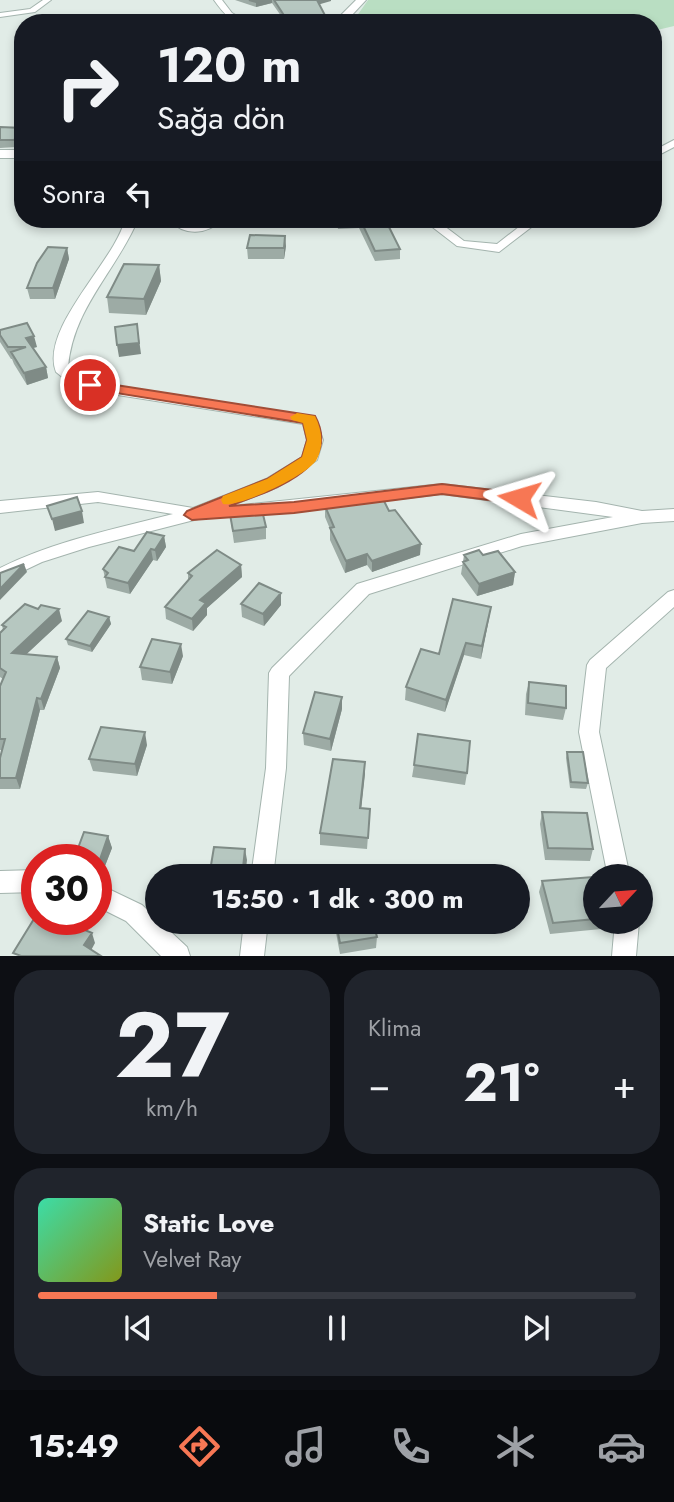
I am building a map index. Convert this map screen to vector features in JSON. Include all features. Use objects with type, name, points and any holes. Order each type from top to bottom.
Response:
[{"type":"street","points":[[0,15],[34,10],[42,7],[47,0]]},
{"type":"street","points":[[347,14],[361,0]]},
{"type":"street","points":[[0,576],[36,558],[61,550],[192,515],[272,483],[309,460],[315,440],[310,420],[105,389],[76,382],[61,369],[61,352],[76,312],[127,228]]},
{"type":"street","points":[[440,228],[461,244],[499,248],[525,228]]},
{"type":"street","points":[[0,507],[98,497],[182,510],[192,515],[294,507],[442,489],[596,508],[642,517]]},
{"type":"street","points":[[264,864],[276,768],[279,673],[363,589],[522,540],[642,517],[674,515]]},
{"type":"street","points":[[616,864],[589,732],[597,665],[674,597]]},
{"type":"street","points":[[0,882],[21,881]]},
{"type":"street","points":[[112,902],[134,913],[178,956]]},
{"type":"street","points":[[252,956],[255,934]]},
{"type":"street","points":[[624,956],[626,934]]},
{"type":"green space","points":[[368,0],[674,0],[674,26],[662,29],[662,14],[358,14]]},
{"type":"building","points":[[274,0],[317,0],[324,14],[283,14]]},
{"type":"building","points":[[0,127],[14,128],[14,140],[0,140]]},
{"type":"building","points":[[364,228],[390,228],[400,249],[375,251]]},
{"type":"building","points":[[250,235],[285,236],[284,248],[247,248]]},
{"type":"building","points":[[48,247],[67,248],[53,288],[27,288],[37,263]]},
{"type":"building","points":[[124,264],[159,265],[144,299],[107,297]]},
{"type":"building","points":[[27,323],[34,336],[26,338],[46,367],[24,373],[11,352],[26,347],[8,347],[0,335],[0,330]]},
{"type":"building","points":[[137,324],[139,343],[117,345],[115,327]]},
{"type":"building","points":[[380,493],[389,511],[395,510],[421,544],[372,561],[367,554],[346,561],[330,528],[334,527],[325,506]]},
{"type":"building","points":[[77,497],[82,511],[52,519],[47,506]]},
{"type":"building","points":[[261,506],[266,527],[233,531],[229,509]]},
{"type":"building","points":[[147,532],[164,536],[155,550],[151,549],[128,583],[105,577],[108,573],[103,569],[119,547],[134,551]]},
{"type":"building","points":[[217,550],[241,565],[200,600],[206,603],[192,619],[165,607],[192,576],[188,573]]},
{"type":"building","points":[[479,550],[483,555],[498,551],[515,572],[479,584],[463,562],[468,560],[464,555]]},
{"type":"building","points":[[24,564],[0,589],[0,573]]},
{"type":"building","points":[[259,583],[281,593],[263,614],[241,604]]},
{"type":"building","points":[[453,599],[491,607],[482,646],[466,643],[446,700],[406,687],[421,649],[439,654]]},
{"type":"building","points":[[25,604],[38,609],[41,605],[59,609],[12,653],[57,657],[41,699],[37,698],[16,778],[0,778],[0,758],[5,739],[0,739],[0,686],[6,672],[0,668],[0,633],[6,627],[2,625]]},
{"type":"building","points":[[88,611],[109,617],[90,646],[66,639]]},
{"type":"building","points":[[152,639],[181,644],[170,672],[140,667]]},
{"type":"building","points":[[529,682],[566,686],[566,708],[528,703]]},
{"type":"building","points":[[315,692],[342,697],[330,739],[303,733]]},
{"type":"building","points":[[101,727],[145,732],[135,764],[89,759]]},
{"type":"building","points":[[418,734],[470,741],[467,773],[414,765]]},
{"type":"building","points":[[567,752],[583,752],[588,783],[571,782]]},
{"type":"building","points":[[333,759],[365,762],[360,808],[370,809],[368,838],[320,833]]},
{"type":"building","points":[[542,812],[587,813],[593,849],[548,848]]},
{"type":"building","points":[[84,832],[108,836],[105,844],[80,844]]},
{"type":"building","points":[[214,847],[245,849],[243,864],[211,864]]},
{"type":"building","points":[[583,878],[583,920],[553,923],[542,881]]},
{"type":"building","points":[[338,934],[376,934],[377,937],[340,943]]},
{"type":"building","points":[[24,935],[91,935],[84,945],[101,956],[21,956],[13,953]]},
{"type":"slow traffic","points":[[229,500],[272,483],[309,460],[315,440],[310,420],[297,417]]},
{"type":"route","points":[[90,385],[267,411],[310,420],[315,440],[309,460],[272,483],[192,515],[294,507],[442,489],[519,498]]}]
